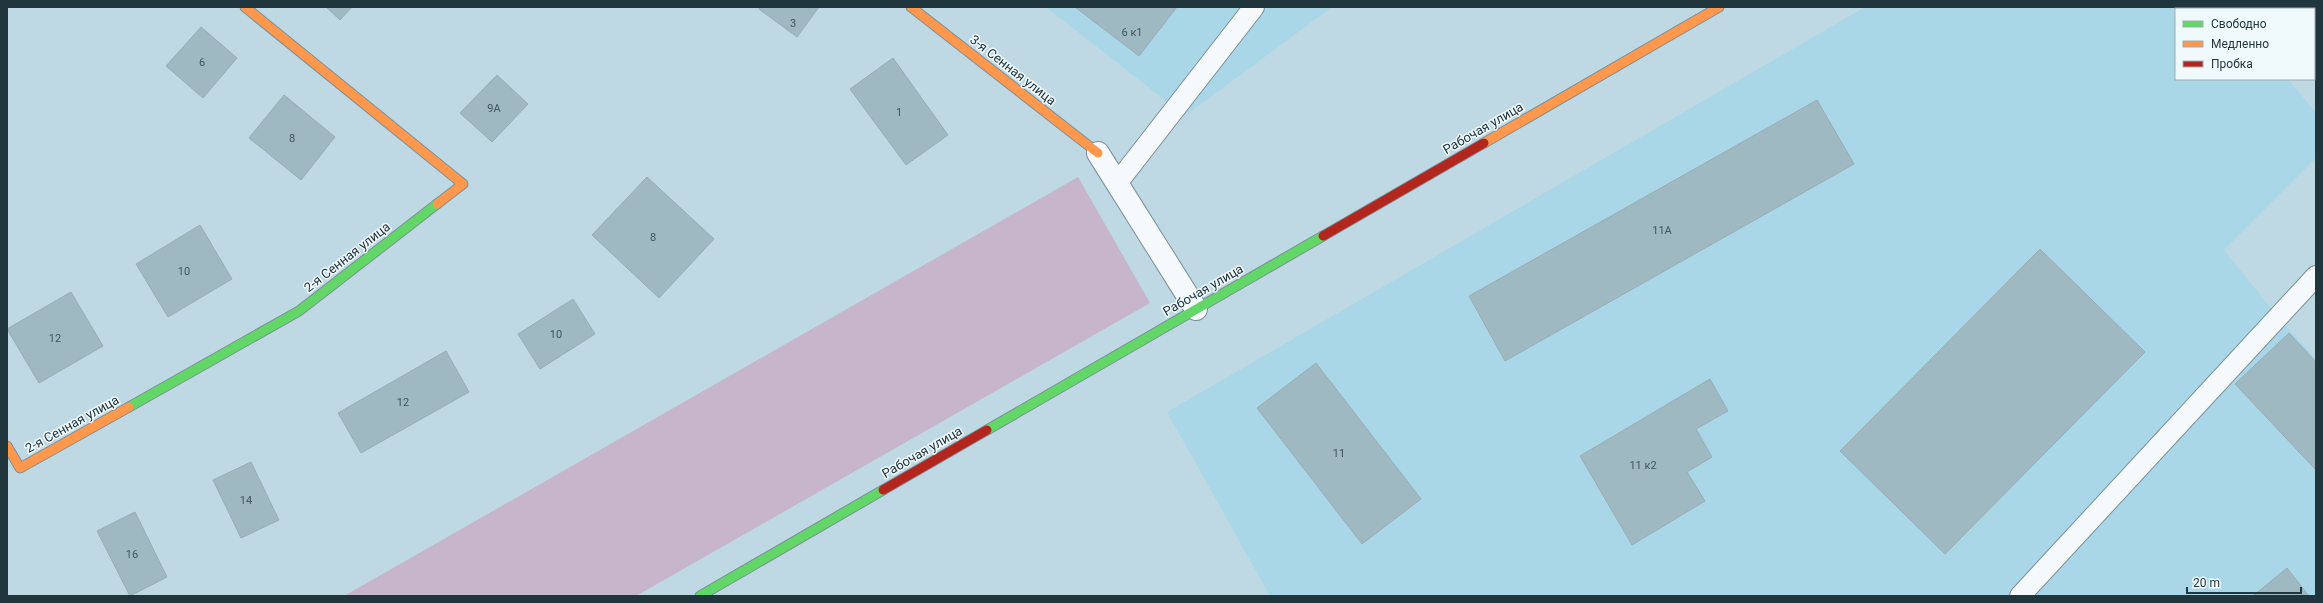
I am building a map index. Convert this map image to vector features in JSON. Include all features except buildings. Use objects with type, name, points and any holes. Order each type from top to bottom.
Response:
[{"type":"main road","name":"2-я Сенная улица","points":[[7,446],[20,468],[300,311],[462,184],[245,7]]},
{"type":"main road","name":"3-я Сенная улица","points":[[911,7],[1098,153]]},
{"type":"main road","name":"Рабочая улица","points":[[700,596],[1719,7]]},
{"type":"street","points":[[1098,153],[1118,182],[1196,309]]},
{"type":"lane","points":[[1118,182],[1254,7]]},
{"type":"lane","points":[[2020,596],[2316,276]]},
{"type":"shaded area","points":[[1046,7],[1332,7],[1185,116]]},
{"type":"shaded area","points":[[1865,7],[2230,7],[2231,8],[2175,8],[2175,80],[2289,80],[2316,113],[2316,158],[2224,250],[2279,318],[2316,359],[2316,596],[1270,596],[1167,412]]},
{"type":"shaded area","points":[[1078,177],[1150,303],[636,596],[344,596]]},
{"type":"traffic: fast","points":[[129,407],[299,311],[437,204]]},
{"type":"traffic: fast","points":[[987,430],[1323,236]]},
{"type":"traffic: fast","points":[[700,596],[883,490]]},
{"type":"traffic: slow","points":[[245,7],[463,184],[437,204]]},
{"type":"traffic: slow","points":[[911,7],[1098,153]]},
{"type":"traffic: slow","points":[[1484,143],[1719,7]]},
{"type":"traffic: slow","points":[[7,446],[20,468],[129,407]]},
{"type":"traffic: jam","points":[[1323,236],[1484,143]]},
{"type":"traffic: jam","points":[[883,490],[987,430]]}]
